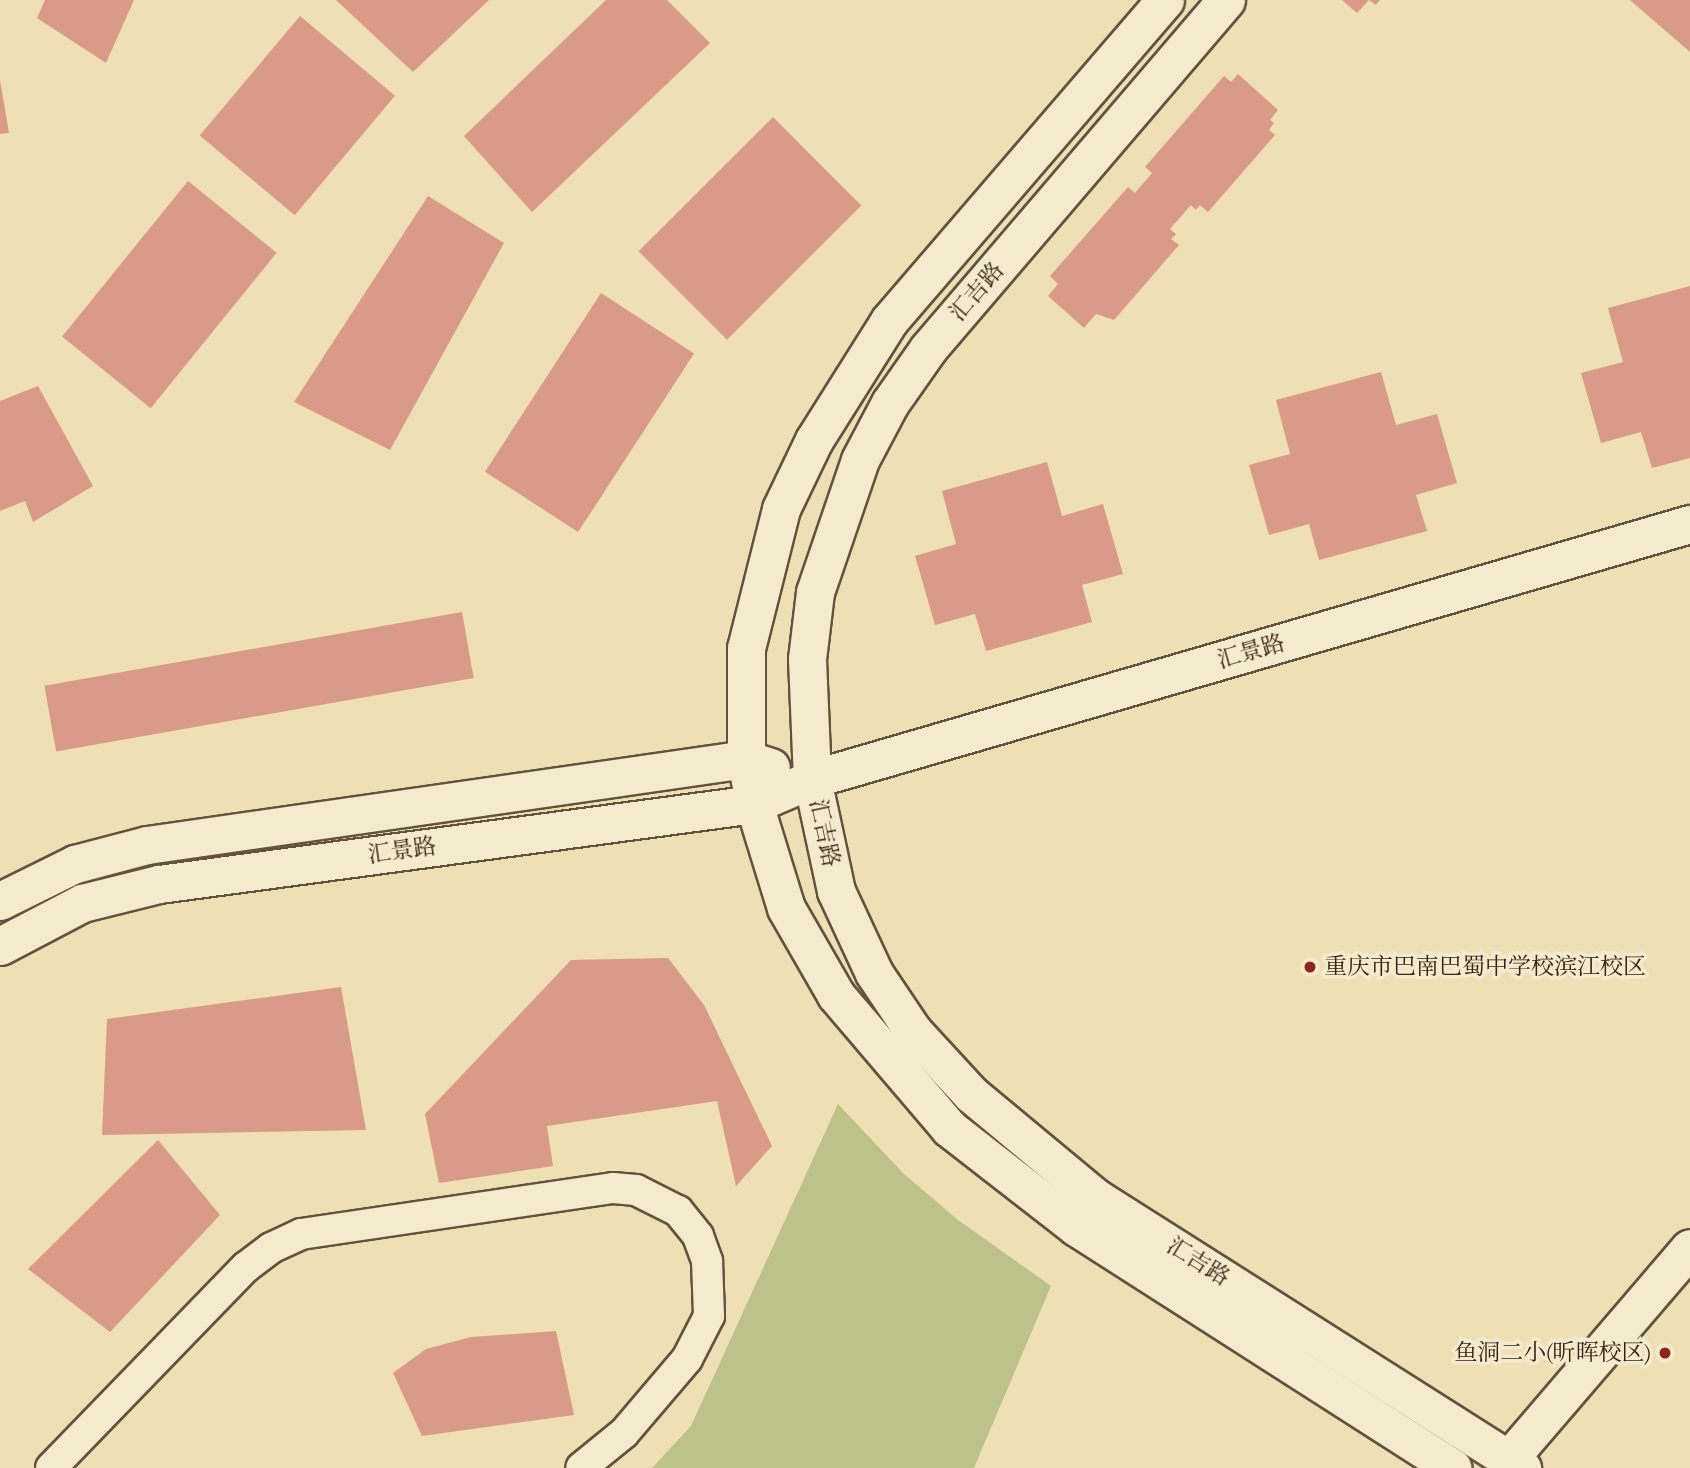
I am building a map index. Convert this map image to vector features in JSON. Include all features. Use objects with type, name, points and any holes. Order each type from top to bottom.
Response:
[{"type":"street","name":"汇吉路","points":[[1164,0],[890,321],[814,440],[781,509],[746,648],[746,759],[754,804],[786,908],[836,995],[948,1128],[1076,1227],[1453,1468]]},
{"type":"street","name":"汇吉路","points":[[1226,0],[928,349],[890,403],[856,471],[815,592],[807,659],[812,779],[836,891],[874,973],[913,1031],[971,1094],[1095,1197],[1515,1464]]},
{"type":"street","name":"汇景路","points":[[0,946],[82,903],[159,884],[754,804],[812,779],[1690,524]]},
{"type":"street","name":"汇景路","points":[[0,901],[75,864],[147,845],[746,759],[812,779]]},
{"type":"street","points":[[51,1468],[246,1267],[281,1243],[315,1232],[613,1188],[636,1190],[678,1211],[698,1236],[707,1261],[709,1316],[687,1359],[624,1433],[581,1468]]},
{"type":"street","points":[[1515,1464],[1690,1248]]},
{"type":"green space","points":[[838,1104],[904,1174],[958,1220],[1051,1286],[974,1468],[652,1468],[691,1426]]},
{"type":"building","points":[[45,0],[134,0],[106,63],[37,18]]},
{"type":"building","points":[[336,0],[489,0],[413,72]]},
{"type":"building","points":[[606,0],[667,0],[710,43],[532,212],[464,136]]},
{"type":"building","points":[[1342,0],[1369,0],[1357,13]]},
{"type":"building","points":[[1630,0],[1690,0],[1690,52]]},
{"type":"building","points":[[300,16],[395,96],[295,215],[200,136]]},
{"type":"building","points":[[1238,74],[1278,110],[1270,120],[1274,123],[1269,130],[1275,135],[1208,212],[1200,205],[1196,210],[1191,205],[1170,229],[1176,234],[1171,239],[1179,245],[1114,320],[1096,314],[1084,328],[1048,296],[1058,284],[1050,276],[1128,187],[1135,193],[1152,173],[1145,167],[1224,76],[1231,82]]},
{"type":"building","points":[[0,80],[9,133],[0,134]]},
{"type":"building","points":[[773,117],[861,205],[727,340],[639,251]]},
{"type":"building","points":[[188,181],[277,253],[151,408],[62,336]]},
{"type":"building","points":[[428,196],[504,243],[390,450],[294,402]]},
{"type":"building","points":[[1690,286],[1690,458],[1652,468],[1641,432],[1601,443],[1581,373],[1623,362],[1608,308]]},
{"type":"building","points":[[601,293],[694,353],[578,532],[485,472]]},
{"type":"building","points":[[1381,372],[1396,425],[1437,414],[1457,483],[1416,495],[1427,531],[1319,560],[1309,524],[1269,535],[1249,465],[1290,454],[1276,400]]},
{"type":"building","points":[[38,386],[93,486],[33,522],[25,501],[0,511],[0,401]]},
{"type":"building","points":[[1047,462],[1062,516],[1103,504],[1123,574],[1082,585],[1092,622],[986,651],[975,614],[935,625],[915,556],[956,544],[942,491]]},
{"type":"building","points":[[462,612],[474,678],[56,752],[44,686]]},
{"type":"building","points":[[668,958],[704,1005],[772,1146],[736,1186],[717,1101],[547,1126],[553,1166],[439,1183],[425,1114],[571,960]]},
{"type":"building","points":[[341,987],[366,1130],[102,1135],[107,1019]]},
{"type":"building","points":[[158,1140],[220,1215],[110,1332],[28,1269]]},
{"type":"building","points":[[556,1331],[574,1415],[422,1436],[393,1373],[426,1349],[471,1337]]},
{"type":"place","name":"重庆市巴南巴蜀中学校滨江校区","points":[[1310,967]]},
{"type":"place","name":"鱼洞二小(昕晖校区)","points":[[1665,1353]]}]
